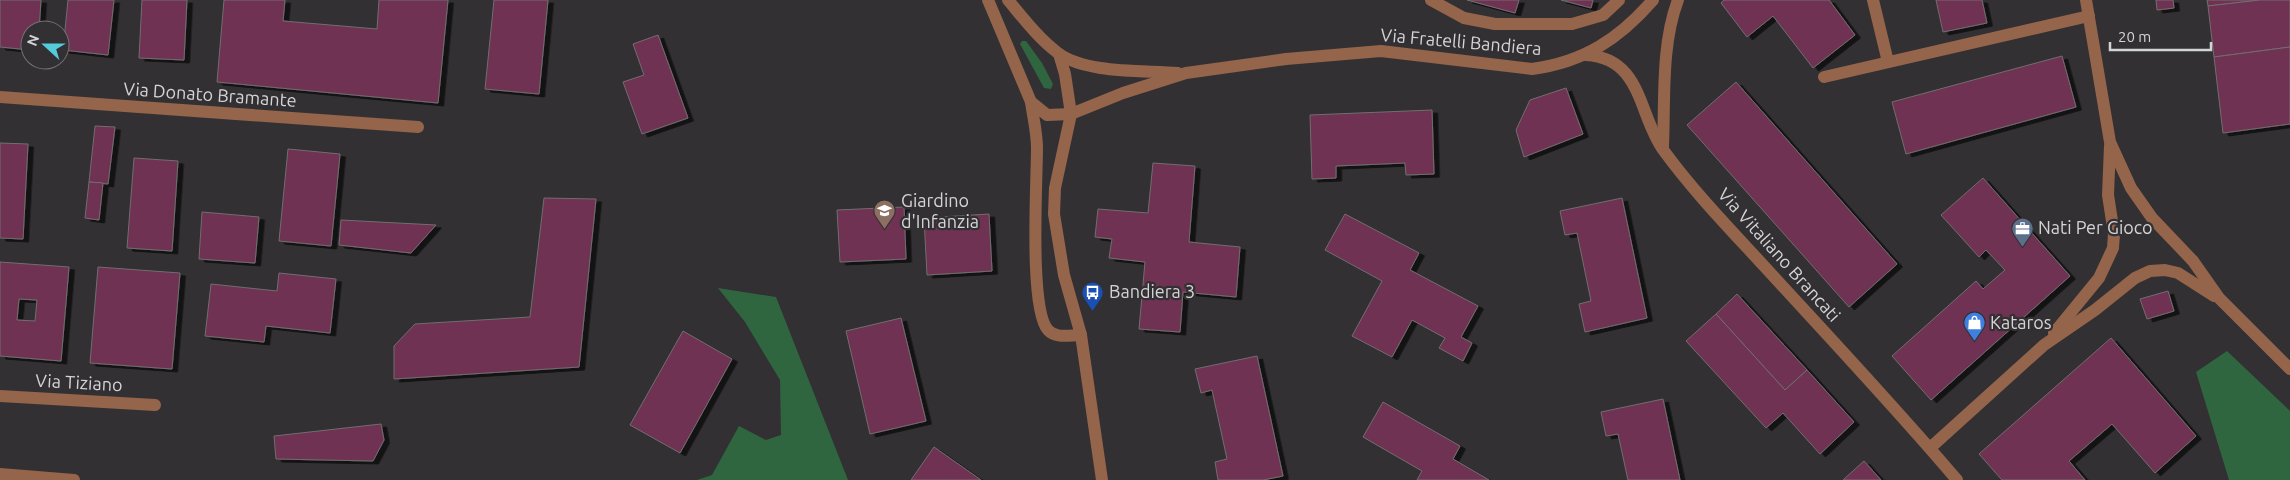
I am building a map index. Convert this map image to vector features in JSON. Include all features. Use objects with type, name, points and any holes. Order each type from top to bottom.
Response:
[{"type":"street","points":[[988,0],[1031,102],[1037,146],[1035,246],[1040,315],[1048,330],[1057,336],[1081,335]]},
{"type":"street","points":[[1008,0],[1036,33],[1059,54],[1078,63],[1186,73]]},
{"type":"street","points":[[1431,0],[1464,18],[1495,24],[1572,24],[1603,15],[1619,0]]},
{"type":"street","name":"Via Fratelli Bandiera","points":[[1186,73],[1286,58],[1381,52],[1532,69],[1556,66],[1586,55],[1638,17],[1653,0]]},
{"type":"street","points":[[1663,150],[1667,60],[1672,22],[1678,0]]},
{"type":"street","points":[[1873,0],[1888,62]]},
{"type":"street","points":[[2044,345],[2099,278],[2113,248],[2114,234],[2108,195],[2110,142],[2086,0]]},
{"type":"street","points":[[1824,77],[2089,16]]},
{"type":"street","points":[[1059,54],[1065,74],[1071,114],[1055,188],[1054,214],[1064,275],[1081,335],[1102,480]]},
{"type":"street","name":"Via Vitaliano Brancati","points":[[1586,55],[1602,56],[1613,60],[1623,70],[1633,85],[1663,150],[1740,239],[1957,480]]},
{"type":"street","points":[[1031,102],[1047,115],[1071,114],[1130,91],[1186,73]]},
{"type":"street","name":"Via Donato Bramante","points":[[0,97],[418,127]]},
{"type":"street","points":[[2110,142],[2131,188],[2152,218],[2193,260],[2219,298],[2290,369]]},
{"type":"street","points":[[1930,448],[2044,345],[2096,310],[2135,278],[2150,271],[2165,270],[2178,273],[2219,298]]},
{"type":"street","name":"Via Tiziano","points":[[0,396],[155,405]]},
{"type":"street","points":[[0,474],[74,480]]},
{"type":"green space","points":[[1022,41],[1026,41],[1042,63],[1053,84],[1051,89],[1044,88],[1020,44]]},
{"type":"green space","points":[[718,288],[776,297],[848,480],[697,480],[712,475],[739,426],[766,440],[781,435],[780,380],[745,322]]},
{"type":"green space","points":[[2227,351],[2290,411],[2290,480],[2229,480],[2196,372]]},
{"type":"building","points":[[0,0],[41,0],[40,20],[20,20],[20,49],[0,47]]},
{"type":"building","points":[[68,0],[114,0],[108,55],[70,51],[70,20],[66,20]]},
{"type":"building","points":[[142,0],[187,0],[184,60],[139,58]]},
{"type":"building","points":[[224,0],[285,0],[283,21],[377,29],[379,0],[448,0],[438,103],[217,82]]},
{"type":"building","points":[[494,0],[548,0],[539,94],[485,89]]},
{"type":"building","points":[[1467,0],[1519,0],[1515,13]]},
{"type":"building","points":[[1561,0],[1593,0],[1591,8]]},
{"type":"building","points":[[1724,0],[1829,0],[1855,35],[1813,68],[1773,16],[1747,37],[1721,3]]},
{"type":"building","points":[[1936,0],[1982,0],[1987,23],[1943,32]]},
{"type":"building","points":[[2156,0],[2173,0],[2174,8],[2157,10]]},
{"type":"building","points":[[2207,0],[2260,0],[2208,6]]},
{"type":"building","points":[[2260,0],[2290,0],[2290,47],[2214,57],[2208,6]]},
{"type":"building","points":[[658,35],[688,118],[642,134],[623,82],[644,75],[633,44]]},
{"type":"building","points":[[2290,47],[2290,124],[2223,133],[2214,57]]},
{"type":"building","points":[[2062,56],[2076,107],[1906,154],[1892,102]]},
{"type":"building","points":[[1736,82],[1897,264],[1849,307],[1687,125]]},
{"type":"building","points":[[1566,88],[1583,134],[1524,157],[1516,130],[1530,100]]},
{"type":"building","points":[[1432,110],[1434,174],[1406,175],[1405,163],[1336,166],[1336,178],[1312,179],[1310,115]]},
{"type":"building","points":[[95,126],[115,127],[108,184],[89,182]]},
{"type":"building","points":[[0,143],[28,144],[23,239],[0,238]]},
{"type":"building","points":[[288,149],[340,154],[331,246],[279,241]]},
{"type":"building","points":[[134,158],[178,161],[172,251],[127,248]]},
{"type":"building","points":[[1153,163],[1195,166],[1189,242],[1240,247],[1236,297],[1183,292],[1180,332],[1139,329],[1145,262],[1109,258],[1112,239],[1095,237],[1098,209],[1148,213]]},
{"type":"building","points":[[1983,178],[2070,276],[1931,400],[1892,356],[1976,281],[1983,289],[2005,270],[1986,250],[1979,257],[1941,215]]},
{"type":"building","points":[[89,182],[103,183],[99,220],[85,218]]},
{"type":"building","points":[[544,198],[596,199],[579,367],[394,379],[394,346],[415,324],[530,317]]},
{"type":"building","points":[[1622,198],[1647,318],[1585,332],[1579,304],[1591,301],[1577,233],[1565,235],[1560,211]]},
{"type":"building","points":[[904,207],[906,259],[840,262],[837,210]]},
{"type":"building","points":[[202,212],[259,217],[255,263],[199,259]]},
{"type":"building","points":[[989,214],[992,271],[927,275],[924,218]]},
{"type":"building","points":[[1345,214],[1419,253],[1410,270],[1478,306],[1461,337],[1472,343],[1463,361],[1439,348],[1445,338],[1412,320],[1392,357],[1352,336],[1382,281],[1325,250]]},
{"type":"building","points":[[341,220],[436,225],[411,253],[339,245]]},
{"type":"building","points":[[0,262],[69,267],[61,361],[0,356]],"holes":[[[19,299],[37,300],[35,321],[17,320]]]},
{"type":"building","points":[[98,267],[180,273],[172,369],[90,363]]},
{"type":"building","points":[[279,273],[336,279],[330,333],[266,326],[264,342],[205,336],[211,284],[277,291]]},
{"type":"building","points":[[2168,291],[2174,311],[2147,319],[2140,299]]},
{"type":"building","points":[[1737,294],[1807,370],[1785,390],[1716,314]]},
{"type":"building","points":[[1716,314],[1785,390],[1807,370],[1854,422],[1820,454],[1783,413],[1766,428],[1686,341]]},
{"type":"building","points":[[901,318],[926,421],[870,434],[846,331]]},
{"type":"building","points":[[683,331],[732,359],[680,453],[630,425]]},
{"type":"building","points":[[2111,338],[2196,436],[2155,473],[2112,424],[2069,461],[2085,480],[2002,480],[1979,454]]},
{"type":"building","points":[[1257,356],[1283,476],[1263,480],[1218,480],[1215,462],[1227,459],[1212,390],[1201,393],[1195,369]]},
{"type":"building","points":[[1663,399],[1680,480],[1628,480],[1618,434],[1606,436],[1601,412]]},
{"type":"building","points":[[1383,402],[1460,446],[1453,459],[1489,480],[1417,480],[1422,471],[1363,437]]},
{"type":"building","points":[[381,424],[384,440],[373,461],[276,459],[274,436]]},
{"type":"building","points":[[934,447],[981,480],[911,480]]},
{"type":"building","points":[[1864,461],[1881,480],[1843,480]]},
{"type":"place","name":"Giardino d'Infanzia","points":[[885,230]]},
{"type":"place","name":"Nati Per Gioco","points":[[2022,247]]},
{"type":"place","name":"Bandiera 3","points":[[1093,311]]},
{"type":"place","name":"Kataros","points":[[1974,342]]}]
